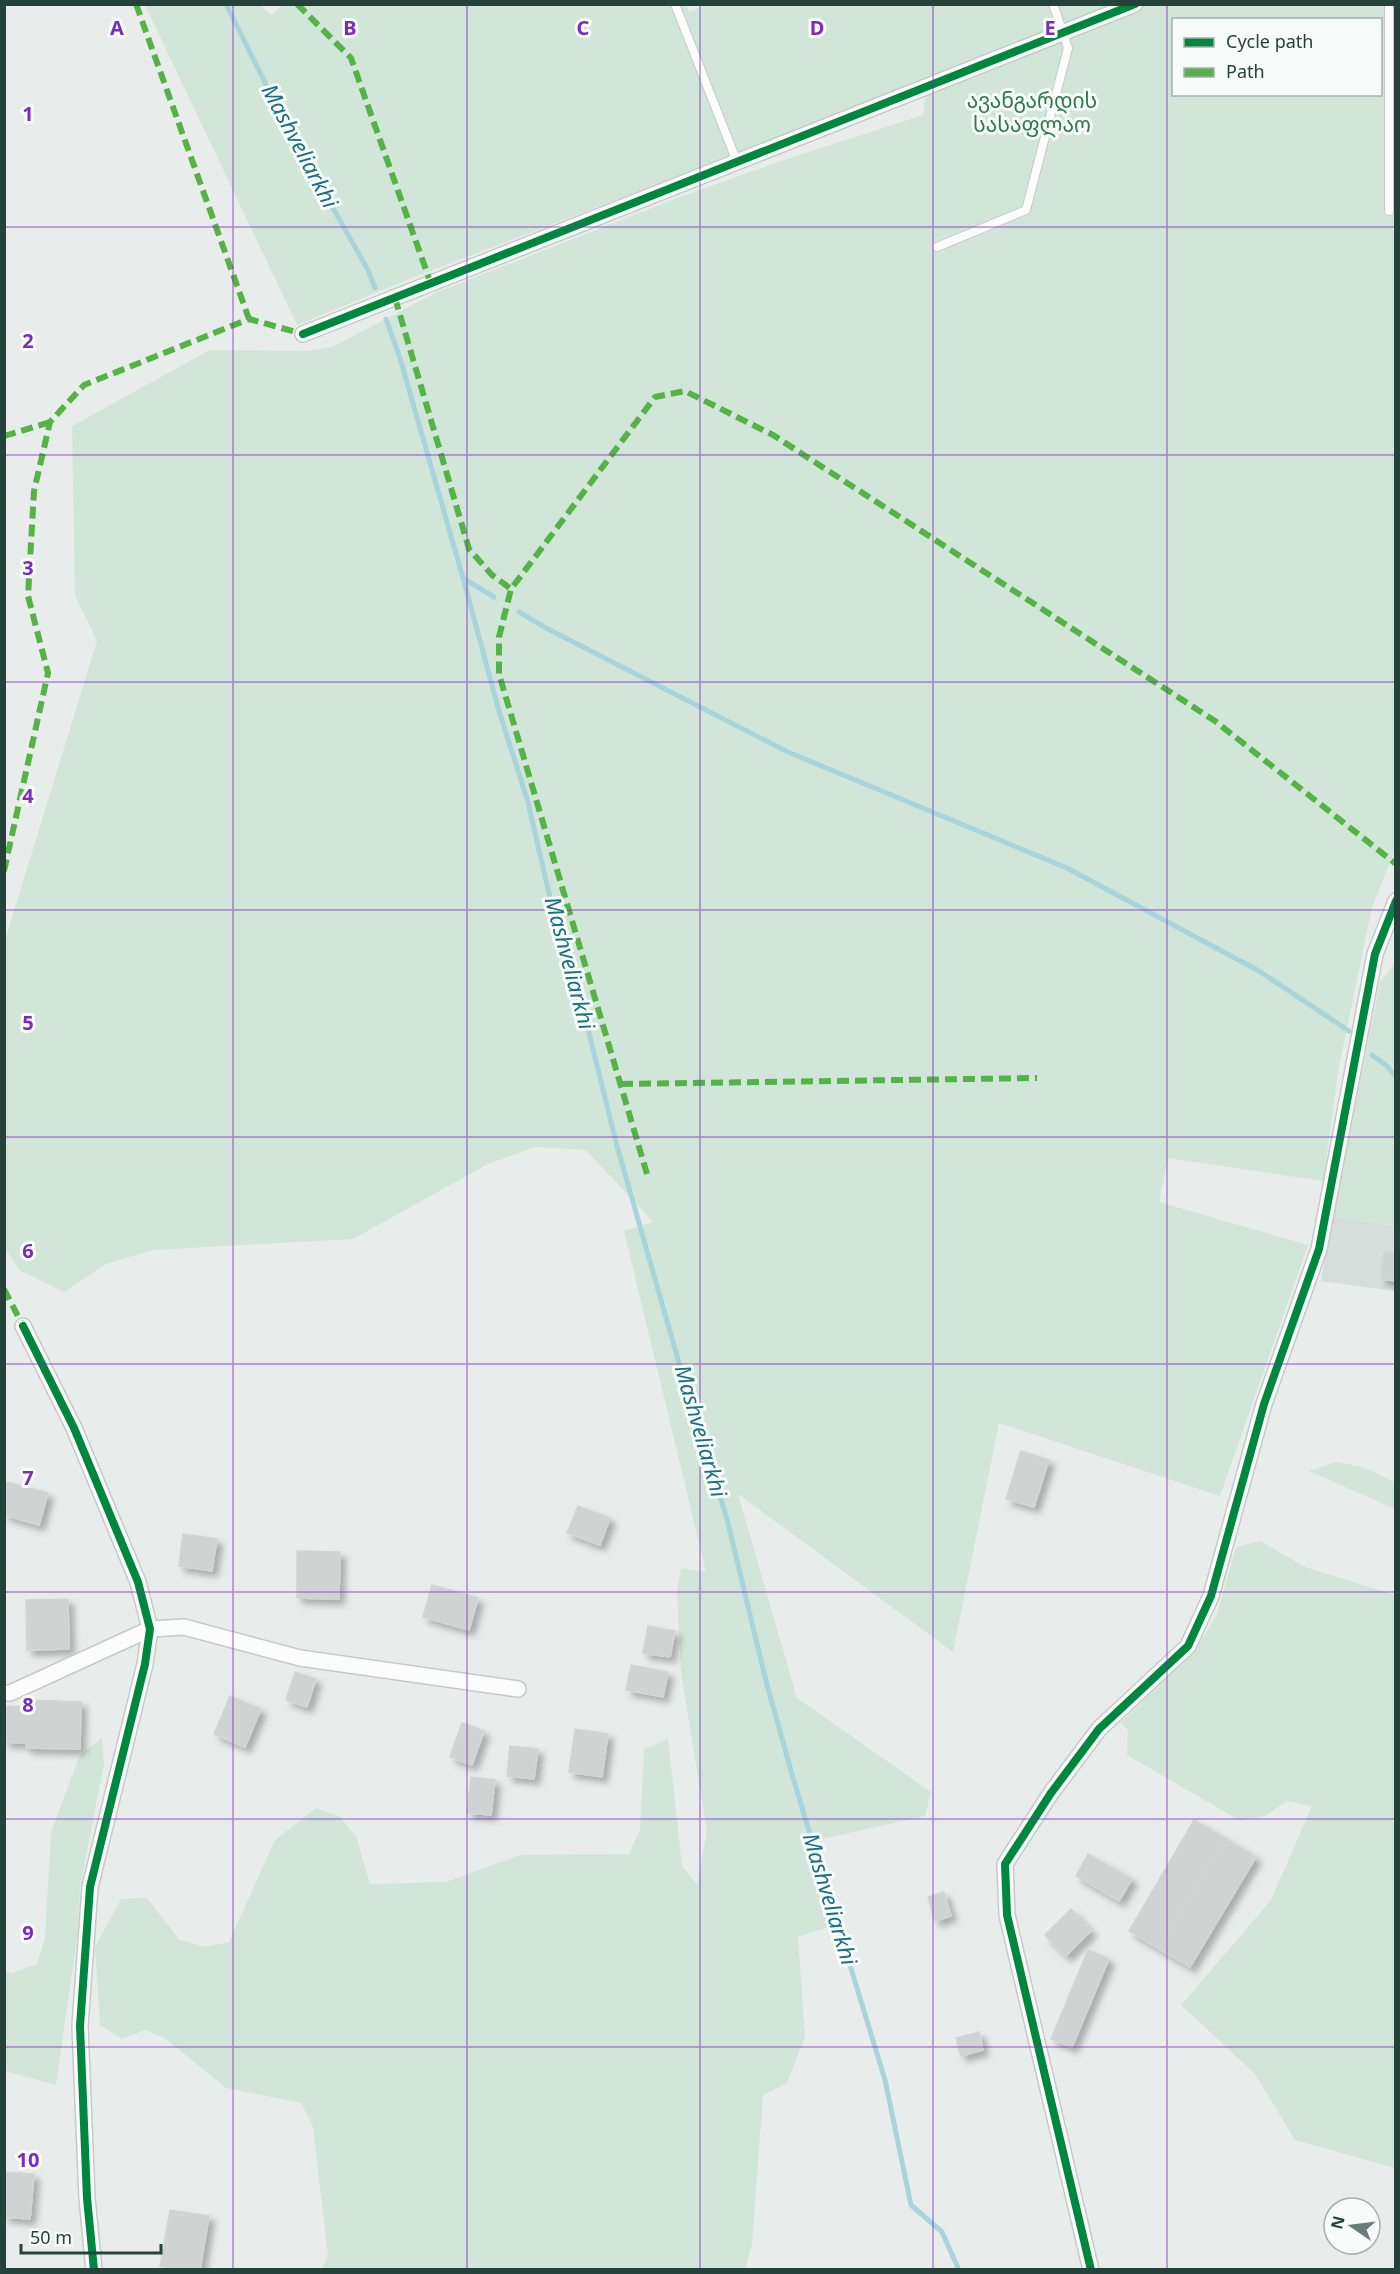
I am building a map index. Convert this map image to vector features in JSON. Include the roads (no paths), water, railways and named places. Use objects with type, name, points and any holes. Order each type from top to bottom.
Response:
[{"type":"street","points":[[303,334],[1135,4]]},
{"type":"street","points":[[1091,2270],[1007,1915],[1005,1864],[1051,1793],[1100,1729],[1188,1646],[1211,1596],[1264,1404],[1319,1249],[1375,954],[1395,901]]},
{"type":"street","points":[[23,1326],[74,1428],[138,1582],[150,1629],[145,1664],[90,1887],[80,2025],[87,2198],[94,2270]]},
{"type":"street","points":[[4,1693],[10,1693],[150,1629],[184,1627],[300,1658],[518,1689]]},
{"type":"lane","points":[[675,4],[737,162]]},
{"type":"lane","points":[[937,247],[1026,210],[1068,48],[1053,4]]},
{"type":"lane","points":[[1389,4],[1389,211]]},
{"type":"waterway","name":"Mashveliarkhi","points":[[226,4],[285,123],[368,270],[375,288]]},
{"type":"waterway","name":"Mashveliarkhi","points":[[386,319],[400,358],[463,578],[494,597]]},
{"type":"waterway","name":"Mashveliarkhi","points":[[463,578],[499,711],[528,802],[550,898],[589,1033],[617,1146],[681,1370],[727,1519],[766,1681],[793,1778],[885,2080],[911,2205],[942,2232],[959,2270]]},
{"type":"waterway","points":[[519,612],[788,752],[1067,868],[1259,971],[1349,1031]]},
{"type":"waterway","points":[[1372,1055],[1387,1066],[1396,1077]]},
{"type":"park label","name":"ავანგარდის სასაფლაო","points":[[1032,113]]}]
